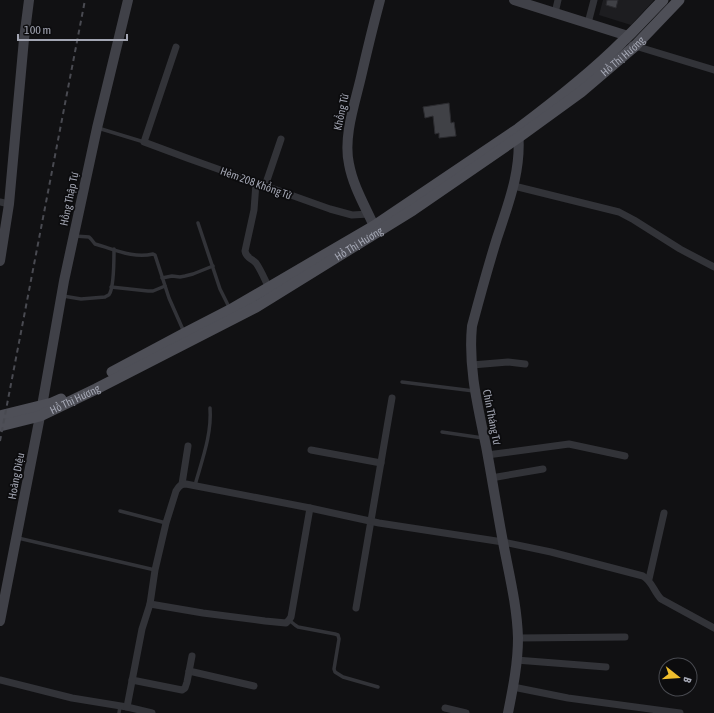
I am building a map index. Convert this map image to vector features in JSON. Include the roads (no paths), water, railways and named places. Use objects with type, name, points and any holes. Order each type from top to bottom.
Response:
[{"type":"main road","name":"Hồ Thị Hương","points":[[0,426],[96,389],[256,306],[413,210],[518,133],[625,39],[663,0]]},
{"type":"main road","name":"Hồ Thị Hương","points":[[0,416],[41,411],[52,403],[230,310],[374,226],[581,92],[637,44],[679,0]]},
{"type":"main road","points":[[625,39],[637,44]]},
{"type":"street","points":[[0,261],[4,203],[29,0]]},
{"type":"street","name":"Hồng Thập Tự","points":[[41,411],[61,296],[97,128],[128,0]]},
{"type":"street","name":"Khổng Tử","points":[[374,226],[351,175],[347,146],[354,105],[380,0]]},
{"type":"street","points":[[514,0],[588,23],[625,39]]},
{"type":"street","points":[[555,13],[558,0]]},
{"type":"street","points":[[588,23],[594,0]]},
{"type":"street","points":[[637,44],[714,70]]},
{"type":"street","points":[[144,142],[176,47]]},
{"type":"street","name":"Chín Tháng Tư","points":[[508,713],[513,687],[518,638],[516,618],[514,599],[475,391],[471,348],[472,326],[485,278],[514,186],[519,154],[518,133]]},
{"type":"street","points":[[265,186],[281,139]]},
{"type":"street","name":"Hẻm 208 Khổng Tử","points":[[144,142],[341,212],[352,215],[369,214]]},
{"type":"street","points":[[256,183],[254,210],[246,254],[256,264],[268,288]]},
{"type":"street","points":[[514,186],[618,212],[714,268]]},
{"type":"street","points":[[472,365],[508,362],[525,364]]},
{"type":"street","points":[[356,608],[392,398]]},
{"type":"street","name":"Hoàng Diệu","points":[[0,621],[41,411]]},
{"type":"street","points":[[487,455],[569,444],[625,456]]},
{"type":"street","points":[[122,709],[132,680],[142,629],[150,604],[155,570],[166,523],[176,491],[182,484],[188,446]]},
{"type":"street","points":[[311,450],[381,463]]},
{"type":"street","points":[[491,478],[543,469]]},
{"type":"street","points":[[182,484],[195,485],[310,508],[371,522],[503,542],[558,554],[643,576],[649,579],[657,595],[661,599],[714,628]]},
{"type":"street","points":[[150,604],[203,613],[286,623],[289,620],[310,508]]},
{"type":"street","points":[[649,579],[664,513]]},
{"type":"street","points":[[518,638],[625,637]]},
{"type":"street","points":[[132,680],[182,690],[185,688],[192,656]]},
{"type":"street","points":[[516,660],[606,667]]},
{"type":"street","points":[[189,671],[254,686]]},
{"type":"street","points":[[0,680],[122,709],[152,713]]},
{"type":"street","points":[[513,687],[561,697],[680,713]]},
{"type":"street","points":[[445,708],[466,713]]},
{"type":"lane","name":"Hẻm 208 Khổng Tử","points":[[97,128],[144,142]]},
{"type":"lane","points":[[198,223],[220,289],[230,310]]},
{"type":"lane","points":[[74,236],[89,238],[95,244],[135,256],[155,255],[165,286],[185,333]]},
{"type":"lane","points":[[61,296],[81,299],[106,297],[109,294],[111,287],[114,249]]},
{"type":"lane","points":[[162,278],[185,276],[213,266]]},
{"type":"lane","points":[[111,287],[153,291],[165,286]]},
{"type":"lane","points":[[402,382],[475,391]]},
{"type":"lane","points":[[195,485],[208,436],[211,418],[210,408]]},
{"type":"lane","points":[[442,432],[484,439]]},
{"type":"lane","points":[[120,511],[166,523]]},
{"type":"lane","points":[[16,537],[155,570]]},
{"type":"lane","points":[[289,620],[298,627],[338,635],[339,639],[334,669],[335,672],[343,677],[378,687]]},
{"type":"railway","points":[[0,441],[85,0]]}]
